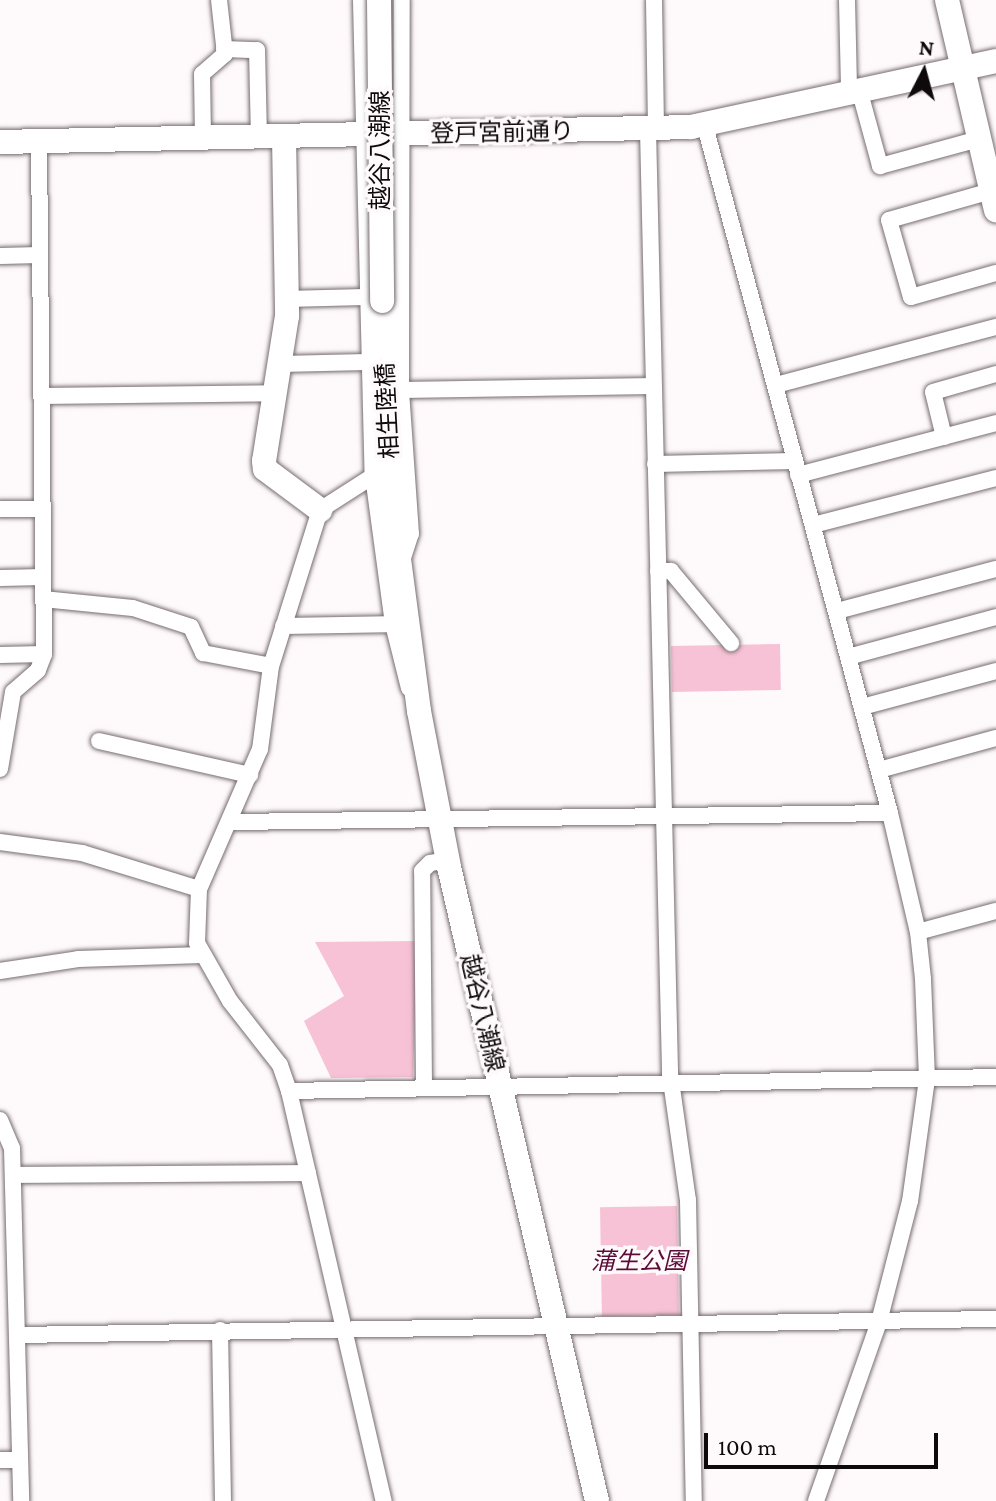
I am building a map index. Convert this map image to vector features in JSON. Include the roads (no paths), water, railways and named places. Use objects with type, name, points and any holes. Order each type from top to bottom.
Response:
[{"type":"street","points":[[203,137],[202,74],[225,54],[219,0]]},
{"type":"street","points":[[283,626],[400,624],[373,476],[367,362],[373,299],[362,134],[361,0]]},
{"type":"street","name":"越谷八潮線","points":[[373,299],[379,0]]},
{"type":"street","points":[[399,566],[411,534],[401,390],[402,0]]},
{"type":"street","points":[[654,0],[653,386],[663,816],[671,1084],[688,1200],[694,1501]]},
{"type":"street","points":[[847,0],[854,90],[880,166],[979,139]]},
{"type":"street","points":[[947,0],[994,200],[889,220],[911,297],[996,273]]},
{"type":"street","points":[[224,49],[257,50],[259,137]]},
{"type":"street","name":"登戸宮前通り","points":[[0,142],[652,130],[705,126],[962,65],[996,61]]},
{"type":"street","points":[[705,126],[837,611],[918,932],[927,1079],[913,1186],[879,1322],[816,1501]]},
{"type":"street","points":[[284,137],[286,299],[265,469],[320,510]]},
{"type":"street","points":[[0,769],[13,692],[38,670],[44,654],[39,141]]},
{"type":"street","points":[[0,256],[40,255]]},
{"type":"street","points":[[286,299],[373,299]]},
{"type":"street","name":"相生陸橋","points":[[373,299],[394,521]]},
{"type":"street","points":[[776,385],[996,327]]},
{"type":"street","points":[[280,364],[367,362]]},
{"type":"street","points":[[944,437],[933,392],[996,374]]},
{"type":"street","points":[[401,390],[653,386]]},
{"type":"street","points":[[41,396],[275,393]]},
{"type":"street","points":[[655,464],[796,468],[996,423]]},
{"type":"street","points":[[373,476],[320,510],[271,666],[261,744],[232,822],[199,889],[197,943],[202,955],[280,1065],[289,1091],[384,1501]]},
{"type":"street","points":[[813,525],[996,478]]},
{"type":"street","points":[[0,509],[42,509]]},
{"type":"street","name":"越谷八潮線","points":[[394,521],[400,624],[448,860],[597,1501]]},
{"type":"street","points":[[837,611],[996,569]]},
{"type":"street","points":[[658,571],[671,571],[731,643]]},
{"type":"street","points":[[0,578],[43,577]]},
{"type":"street","points":[[43,599],[133,608],[191,627],[203,653],[271,666]]},
{"type":"street","points":[[848,657],[996,617]]},
{"type":"street","points":[[0,655],[44,654]]},
{"type":"street","points":[[862,707],[996,671]]},
{"type":"street","points":[[879,770],[996,738]]},
{"type":"street","points":[[99,741],[250,775]]},
{"type":"street","points":[[232,822],[890,813]]},
{"type":"street","points":[[0,842],[82,853],[199,889]]},
{"type":"street","points":[[424,1086],[422,871],[430,863],[448,860]]},
{"type":"street","points":[[918,932],[996,911]]},
{"type":"street","points":[[0,971],[78,959],[202,955]]},
{"type":"street","points":[[289,1091],[996,1077]]},
{"type":"street","points":[[0,1120],[12,1148],[13,1175],[6,1202],[17,1335],[21,1501]]},
{"type":"street","points":[[13,1175],[308,1173]]},
{"type":"street","points":[[17,1335],[996,1319]]},
{"type":"street","points":[[220,1330],[223,1501]]},
{"type":"street","points":[[0,1460],[20,1460]]},
{"type":"park label","name":"蒲生公園","points":[[639,1261]]}]
